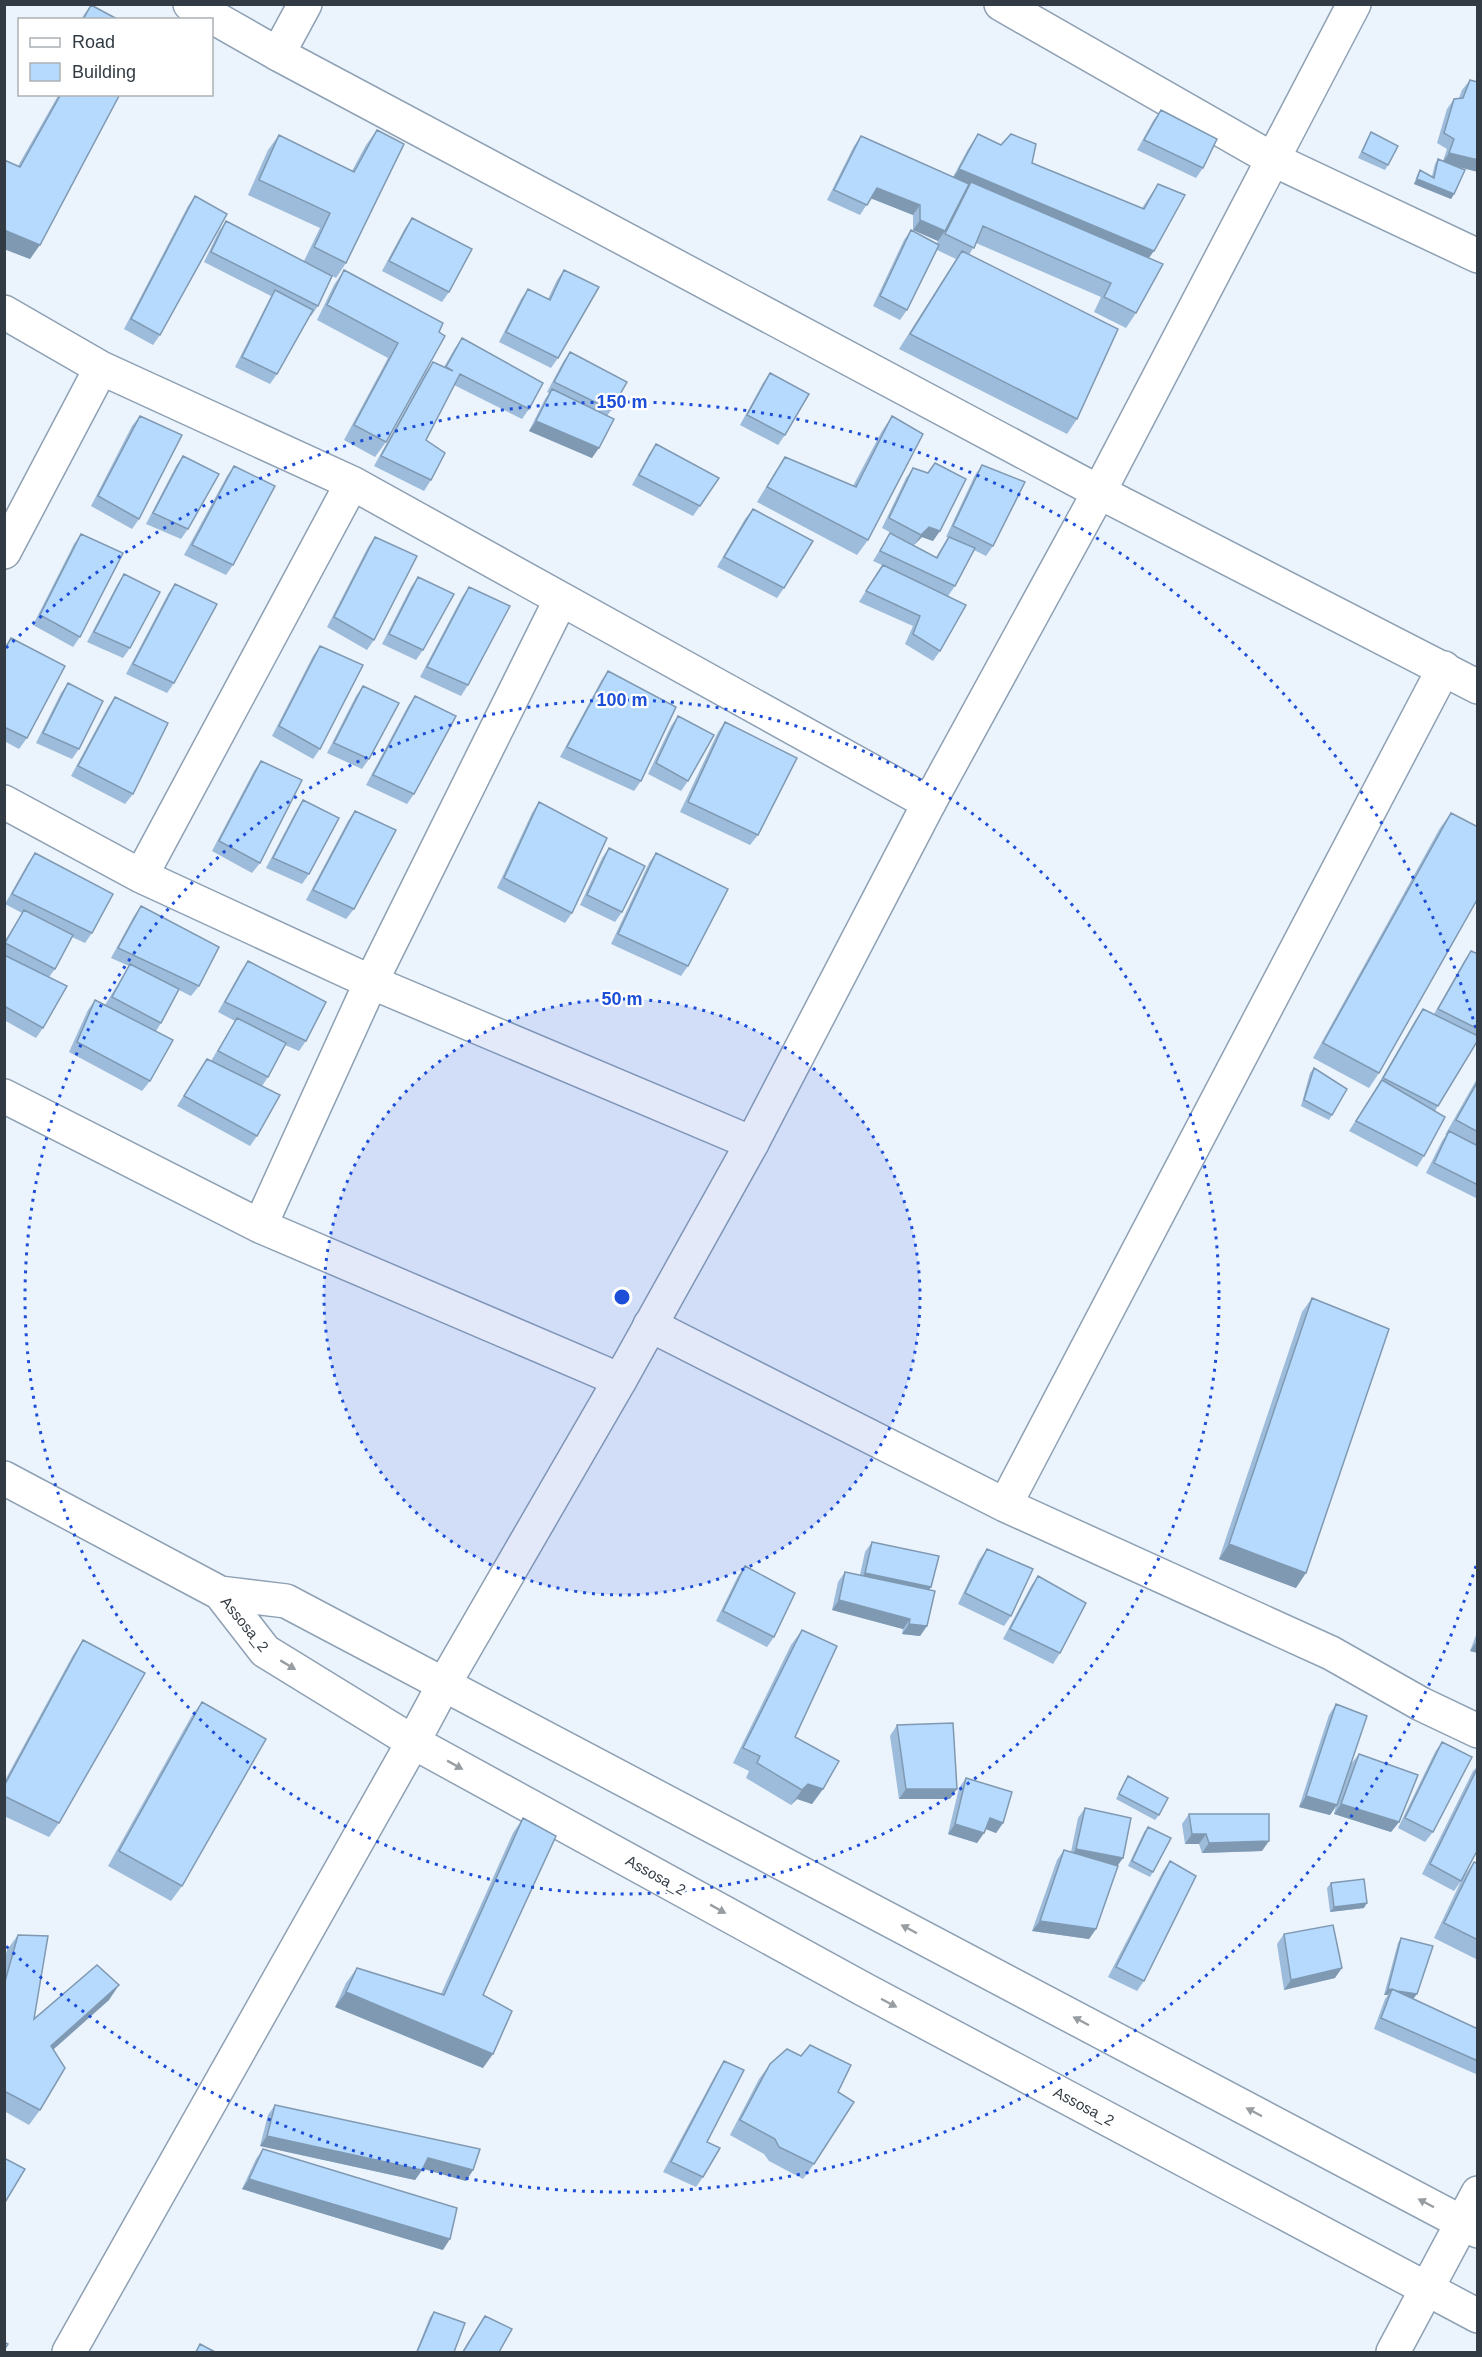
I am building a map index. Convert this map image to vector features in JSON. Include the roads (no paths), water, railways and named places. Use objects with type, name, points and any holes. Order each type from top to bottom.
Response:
[{"type":"street","points":[[190,4],[278,54],[1099,492],[1478,687]]},
{"type":"street","points":[[278,54],[305,4]]},
{"type":"street","points":[[1001,4],[1272,159],[1478,256]]},
{"type":"street","points":[[69,2352],[444,1684],[620,1380],[752,1143],[929,803],[1099,492],[1354,4]]},
{"type":"street","points":[[4,312],[101,368],[352,483],[560,601],[929,803]]},
{"type":"street","points":[[4,552],[101,368]]},
{"type":"street","points":[[141,876],[352,483]]},
{"type":"street","points":[[260,1226],[371,982],[560,601]]},
{"type":"street","points":[[1005,1505],[1444,668]]},
{"type":"street","points":[[4,802],[141,876],[371,982],[752,1143]]},
{"type":"street","points":[[4,1096],[260,1226],[620,1380]]},
{"type":"street","points":[[650,1325],[1005,1505],[1331,1653],[1421,1704],[1478,1731]]},
{"type":"street","points":[[4,1478],[220,1593]]},
{"type":"street","name":"Assosa_2","points":[[220,1593],[286,1601],[1470,2226]]},
{"type":"street","name":"Assosa_2","points":[[220,1593],[265,1652],[413,1742],[865,1990],[1478,2316]]},
{"type":"street","points":[[1393,2352],[1427,2287],[1470,2226],[1478,2193]]}]
